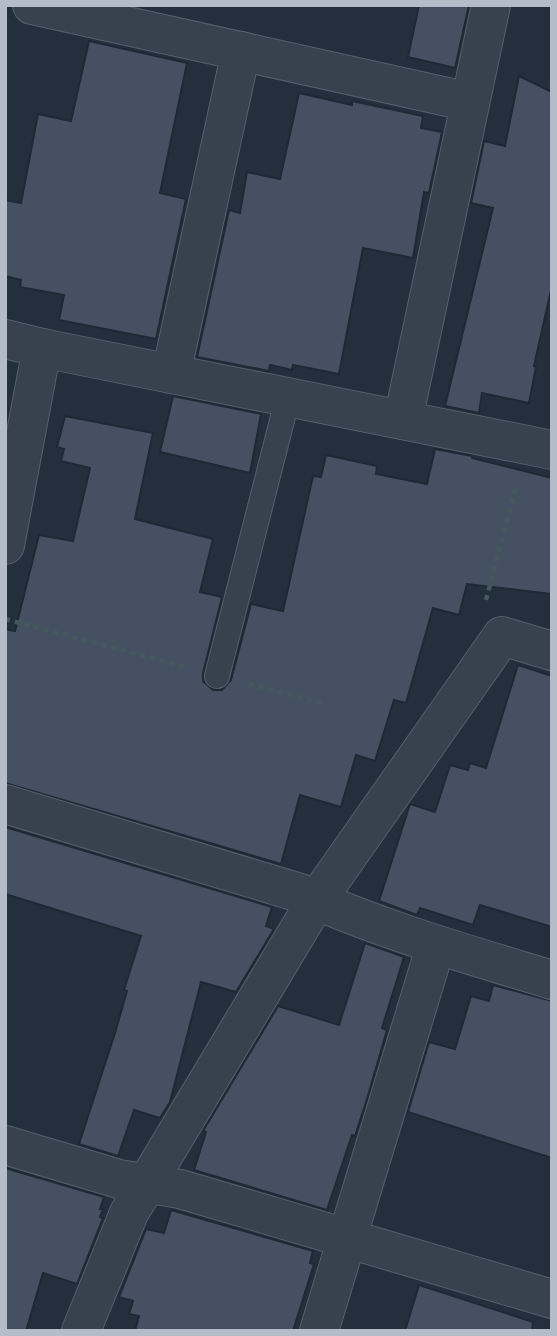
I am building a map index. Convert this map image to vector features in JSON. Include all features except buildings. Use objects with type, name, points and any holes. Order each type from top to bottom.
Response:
[{"type":"street","points":[[32,5],[470,102]]},
{"type":"street","points":[[403,420],[491,5]]},
{"type":"street","points":[[171,374],[241,51]]},
{"type":"street","points":[[5,339],[539,447]]},
{"type":"street","points":[[5,545],[42,348]]},
{"type":"street","points":[[81,1331],[129,1213],[316,901],[502,636],[552,650]]},
{"type":"street","points":[[5,804],[300,893],[337,911],[436,945],[552,980]]},
{"type":"street","points":[[319,1331],[436,945]]},
{"type":"street","points":[[5,1145],[119,1179],[180,1189],[552,1299]]},
{"type":"lane","points":[[218,676],[288,397]]},
{"type":"path","points":[[502,636],[480,623],[539,447]]},
{"type":"path","points":[[5,619],[322,703]]}]
